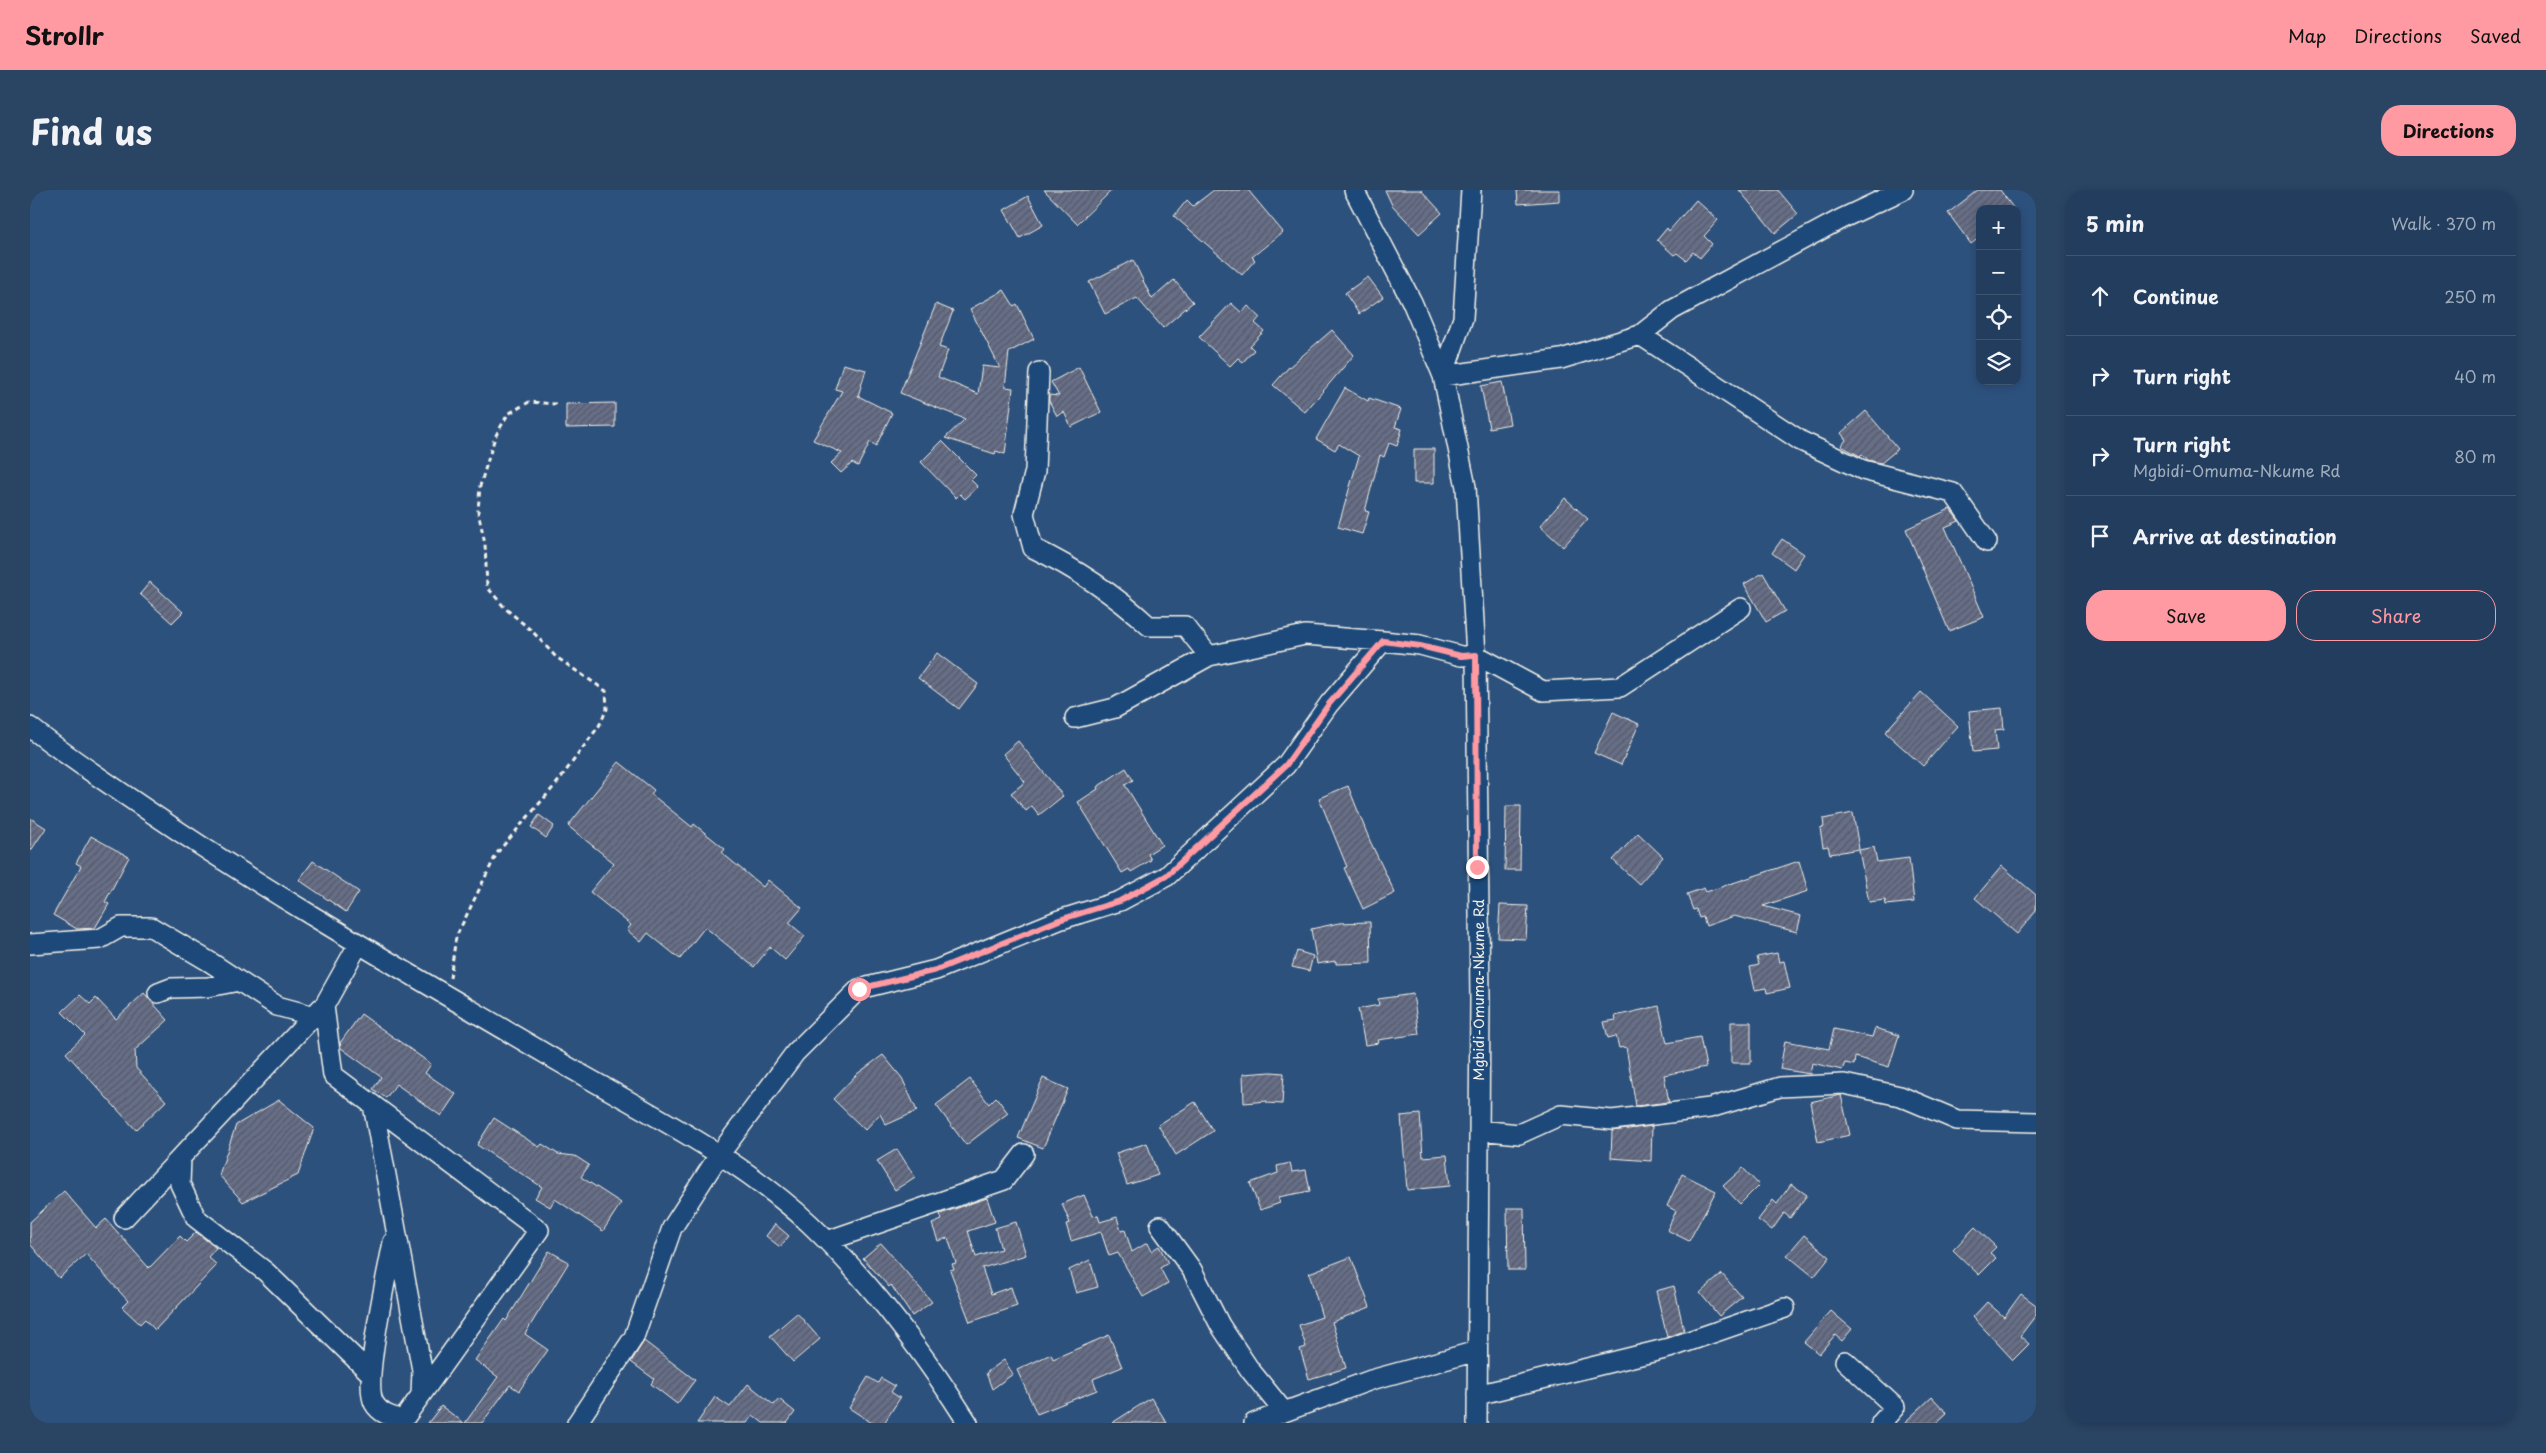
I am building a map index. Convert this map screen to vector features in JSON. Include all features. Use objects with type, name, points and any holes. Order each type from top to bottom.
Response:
[{"type":"street","name":"Mgbidi-Omuma-Nkume Rd","points":[[1354,190],[1412,302],[1443,376],[1466,486],[1476,655],[1479,1130],[1477,1423]]},
{"type":"street","points":[[1471,190],[1464,318],[1443,376],[1561,359],[1640,335],[1672,310],[1841,219],[1904,190]]},
{"type":"street","points":[[1640,335],[1801,440],[1863,470],[1953,493],[1987,542]]},
{"type":"street","points":[[1039,372],[1035,471],[1024,514],[1033,548],[1058,560],[1116,596],[1149,626],[1185,626],[1209,656]]},
{"type":"street","points":[[1075,718],[1115,708],[1209,656],[1305,635],[1383,641],[1420,646],[1461,656],[1476,655],[1543,691],[1620,688],[1740,608]]},
{"type":"street","points":[[577,1423],[634,1337],[672,1228],[718,1155],[795,1053],[859,989],[936,970],[1059,920],[1120,901],[1166,876],[1286,765],[1329,704],[1383,641]]},
{"type":"street","points":[[30,727],[230,866],[358,945],[718,1155],[768,1189],[827,1241],[870,1289],[933,1368],[968,1423]]},
{"type":"street","points":[[30,944],[100,938],[122,927],[151,927],[277,1006],[319,1011]]},
{"type":"street","points":[[124,1218],[319,1011],[358,945]]},
{"type":"street","points":[[158,993],[171,988],[208,987],[239,981]]},
{"type":"street","points":[[319,1011],[334,1075],[539,1230],[402,1422],[386,1416],[373,1402],[371,1374],[396,1228]]},
{"type":"street","points":[[1479,1130],[1518,1134],[1561,1116],[1612,1120],[1710,1108],[1780,1087],[1844,1084],[1900,1096],[1957,1120],[2036,1122]]},
{"type":"street","points":[[373,1105],[422,1370],[421,1396]]},
{"type":"street","points":[[827,1241],[1004,1180],[1024,1154]]},
{"type":"street","points":[[181,1157],[180,1184],[196,1218],[266,1272],[371,1374]]},
{"type":"street","points":[[1160,1226],[1192,1270],[1220,1325],[1250,1370],[1284,1412]]},
{"type":"street","points":[[1477,1395],[1669,1348],[1784,1308]]},
{"type":"street","points":[[1254,1423],[1371,1380],[1477,1351]]},
{"type":"street","points":[[1844,1361],[1895,1407],[1881,1423]]},
{"type":"path","points":[[447,996],[456,937],[497,853],[557,783],[599,726],[607,709],[606,691],[556,657],[532,631],[506,609],[487,587],[485,544],[478,511],[480,486],[495,437],[508,414],[529,402],[556,404]]},
{"type":"building","points":[[1044,190],[1112,190],[1077,224]]},
{"type":"building","points":[[1214,190],[1248,190],[1283,232],[1252,257],[1255,260],[1242,275],[1174,216],[1187,200],[1193,206]]},
{"type":"building","points":[[1385,190],[1421,190],[1442,213],[1419,234],[1392,205]]},
{"type":"building","points":[[1517,190],[1559,190],[1559,201],[1518,204]]},
{"type":"building","points":[[1739,190],[1778,190],[1798,214],[1775,233]]},
{"type":"building","points":[[1978,190],[2000,190],[2011,205],[1976,205],[1976,240],[1971,244],[1948,213]]},
{"type":"building","points":[[1028,196],[1043,225],[1020,238],[1004,210]]},
{"type":"building","points":[[1696,200],[1718,220],[1704,236],[1712,244],[1700,258],[1693,252],[1686,260],[1677,253],[1674,255],[1657,240],[1667,228],[1669,231]]},
{"type":"building","points":[[1133,260],[1152,299],[1174,280],[1193,302],[1163,328],[1137,298],[1105,314],[1089,282]]},
{"type":"building","points":[[1368,277],[1383,297],[1359,314],[1345,293]]},
{"type":"building","points":[[1004,290],[1014,306],[1017,304],[1034,339],[1009,352],[1005,387],[1013,388],[1005,454],[996,451],[995,454],[945,438],[965,419],[900,393],[936,304],[953,311],[939,347],[948,350],[938,377],[978,394],[982,366],[1000,368],[970,309]]},
{"type":"building","points":[[1231,303],[1242,313],[1248,306],[1260,317],[1255,323],[1264,331],[1250,346],[1254,350],[1243,362],[1238,358],[1230,366],[1199,337]]},
{"type":"building","points":[[1332,330],[1354,355],[1305,412],[1273,385],[1288,368]]},
{"type":"building","points":[[843,364],[866,370],[858,396],[892,413],[876,446],[870,442],[858,466],[852,463],[841,473],[831,463],[842,453],[813,440],[842,391],[835,389]]},
{"type":"building","points":[[1079,367],[1101,412],[1071,427],[1064,412],[1057,416],[1049,401],[1049,395],[1059,396],[1051,382]]},
{"type":"building","points":[[1502,382],[1510,424],[1489,428],[1481,386]]},
{"type":"building","points":[[1345,388],[1368,401],[1369,398],[1401,409],[1395,427],[1402,429],[1397,446],[1389,443],[1384,457],[1380,455],[1365,511],[1369,512],[1362,534],[1338,527],[1359,456],[1339,444],[1335,450],[1316,439]]},
{"type":"building","points":[[615,403],[615,427],[566,428],[566,404]]},
{"type":"building","points":[[1866,411],[1898,449],[1881,463],[1868,460],[1862,454],[1860,456],[1841,446],[1846,440],[1841,433]]},
{"type":"building","points":[[942,441],[976,475],[971,480],[978,487],[965,499],[960,494],[956,498],[921,462]]},
{"type":"building","points":[[1414,449],[1434,449],[1434,483],[1414,483]]},
{"type":"building","points":[[1565,498],[1588,519],[1563,547],[1540,526]]},
{"type":"building","points":[[1950,509],[1959,521],[1945,527],[1984,617],[1949,631],[1906,529]]},
{"type":"building","points":[[1782,539],[1804,554],[1794,569],[1772,553]]},
{"type":"building","points":[[1763,573],[1785,611],[1766,622],[1744,584]]},
{"type":"building","points":[[150,582],[183,612],[172,623],[140,594]]},
{"type":"building","points":[[937,653],[978,684],[959,709],[918,678]]},
{"type":"building","points":[[1921,692],[1958,726],[1923,766],[1885,732]]},
{"type":"building","points":[[2002,708],[2004,729],[1995,730],[1997,750],[1973,752],[1969,711]]},
{"type":"building","points":[[1613,712],[1639,724],[1621,765],[1594,753]]},
{"type":"building","points":[[1018,741],[1063,796],[1039,815],[1032,806],[1026,811],[1011,793],[1025,782],[1003,754]]},
{"type":"building","points":[[619,762],[654,790],[651,794],[692,827],[694,824],[725,849],[722,853],[763,887],[768,880],[802,908],[789,923],[805,936],[785,960],[770,947],[754,967],[705,927],[680,959],[648,933],[641,942],[627,930],[631,925],[590,892],[614,863],[568,826]]},
{"type":"building","points":[[1126,768],[1133,780],[1125,785],[1162,845],[1148,854],[1151,860],[1131,872],[1129,869],[1122,873],[1078,802]]},
{"type":"building","points":[[1348,786],[1370,841],[1395,893],[1363,909],[1344,868],[1347,867],[1319,798]]},
{"type":"building","points":[[1506,806],[1521,806],[1520,870],[1505,870]]},
{"type":"building","points":[[1853,813],[1859,849],[1830,854],[1828,846],[1823,847],[1820,828],[1824,827],[1823,819]]},
{"type":"building","points":[[539,815],[554,826],[546,838],[531,827]]},
{"type":"building","points":[[30,818],[46,828],[30,852]]},
{"type":"building","points":[[1638,833],[1663,857],[1639,884],[1613,860]]},
{"type":"building","points":[[91,836],[129,857],[105,902],[109,904],[95,928],[77,929],[53,915],[81,866],[76,863]]},
{"type":"building","points":[[1874,847],[1877,862],[1909,858],[1914,902],[1886,905],[1885,900],[1869,902],[1859,850]]},
{"type":"building","points":[[313,861],[359,892],[346,912],[299,880]]},
{"type":"building","points":[[1799,861],[1808,891],[1763,906],[1801,916],[1797,932],[1734,916],[1706,926],[1703,917],[1699,918],[1696,909],[1693,910],[1687,894],[1704,888],[1706,892]]},
{"type":"building","points":[[2002,866],[2036,895],[2036,911],[2017,934],[1975,898]]},
{"type":"building","points":[[1500,905],[1528,906],[1526,939],[1498,938]]},
{"type":"building","points":[[1370,922],[1371,963],[1336,964],[1336,961],[1317,964],[1311,929],[1339,923]]},
{"type":"building","points":[[1297,951],[1313,956],[1309,971],[1292,967]]},
{"type":"building","points":[[1777,953],[1779,962],[1784,961],[1790,988],[1767,993],[1766,988],[1755,990],[1750,967],[1759,965],[1757,957]]},
{"type":"building","points":[[144,993],[168,1020],[135,1050],[136,1068],[166,1101],[136,1130],[66,1053],[85,1035],[62,1012],[80,995],[90,1004],[96,998],[116,1019]]},
{"type":"building","points":[[1413,994],[1419,1034],[1378,1040],[1379,1043],[1365,1045],[1358,1009],[1379,1005],[1378,999]]},
{"type":"building","points":[[1659,1006],[1667,1043],[1700,1037],[1706,1067],[1664,1075],[1669,1102],[1636,1106],[1626,1047],[1619,1048],[1616,1036],[1608,1038],[1604,1022],[1616,1020],[1615,1016]]},
{"type":"building","points":[[361,1014],[431,1064],[425,1073],[456,1094],[441,1116],[396,1084],[386,1098],[373,1089],[381,1077],[341,1048],[340,1043]]},
{"type":"building","points":[[1731,1022],[1751,1022],[1751,1063],[1731,1063]]},
{"type":"building","points":[[1875,1028],[1899,1035],[1889,1067],[1855,1057],[1854,1065],[1845,1063],[1842,1070],[1812,1063],[1810,1074],[1780,1069],[1785,1041],[1829,1049],[1834,1029],[1872,1037]]},
{"type":"building","points":[[883,1055],[902,1078],[917,1111],[886,1125],[880,1114],[865,1130],[833,1099],[857,1074]]},
{"type":"building","points":[[1284,1073],[1282,1104],[1267,1103],[1267,1101],[1244,1103],[1243,1074]]},
{"type":"building","points":[[1043,1078],[1068,1089],[1043,1148],[1018,1138]]},
{"type":"building","points":[[970,1079],[989,1104],[996,1097],[1008,1113],[966,1145],[936,1105]]},
{"type":"building","points":[[1841,1095],[1850,1135],[1818,1142],[1810,1102]]},
{"type":"building","points":[[279,1100],[314,1128],[298,1175],[243,1202],[219,1175],[236,1125]]},
{"type":"building","points":[[1195,1102],[1213,1131],[1176,1155],[1158,1125]]},
{"type":"building","points":[[1420,1114],[1423,1157],[1447,1155],[1450,1186],[1407,1190],[1401,1116]]},
{"type":"building","points":[[494,1118],[539,1147],[542,1144],[558,1154],[575,1156],[589,1165],[581,1177],[621,1203],[603,1231],[555,1199],[550,1207],[535,1198],[542,1187],[477,1145]]},
{"type":"building","points":[[1652,1126],[1651,1161],[1611,1158],[1612,1131]]},
{"type":"building","points":[[1147,1143],[1158,1175],[1127,1185],[1116,1153]]},
{"type":"building","points":[[897,1149],[915,1177],[895,1190],[877,1161]]},
{"type":"building","points":[[1290,1163],[1292,1172],[1306,1170],[1310,1191],[1278,1197],[1280,1203],[1260,1210],[1250,1183],[1278,1173],[1277,1166]]},
{"type":"building","points":[[1743,1168],[1759,1185],[1740,1204],[1723,1186]]},
{"type":"building","points":[[1682,1174],[1716,1191],[1689,1241],[1667,1230],[1676,1211],[1667,1206]]},
{"type":"building","points":[[1791,1184],[1807,1195],[1790,1218],[1784,1213],[1772,1230],[1758,1220],[1773,1200],[1777,1204]]},
{"type":"building","points":[[64,1191],[96,1228],[106,1219],[149,1268],[180,1236],[186,1242],[196,1232],[216,1248],[208,1257],[217,1265],[155,1330],[145,1319],[140,1324],[122,1307],[128,1301],[86,1254],[59,1278],[30,1244],[30,1222]]},
{"type":"building","points":[[1084,1195],[1093,1216],[1098,1215],[1100,1222],[1117,1217],[1121,1231],[1125,1230],[1132,1252],[1147,1243],[1151,1251],[1159,1246],[1168,1263],[1160,1268],[1168,1283],[1143,1297],[1118,1253],[1109,1256],[1101,1232],[1071,1241],[1066,1224],[1070,1223],[1062,1204]]},
{"type":"building","points":[[987,1198],[995,1222],[968,1231],[976,1257],[1001,1249],[995,1228],[1016,1222],[1026,1255],[982,1268],[991,1294],[1011,1287],[1017,1306],[970,1322],[950,1270],[954,1269],[952,1264],[956,1263],[948,1238],[938,1241],[932,1224],[942,1220],[940,1214]]},
{"type":"building","points":[[1507,1208],[1524,1208],[1525,1270],[1508,1270]]},
{"type":"building","points":[[775,1224],[789,1236],[780,1247],[766,1236]]},
{"type":"building","points":[[1975,1227],[1996,1247],[1990,1253],[1996,1258],[1979,1275],[1953,1250]]},
{"type":"building","points":[[1804,1235],[1830,1257],[1814,1277],[1787,1255]]},
{"type":"building","points":[[881,1243],[932,1302],[912,1316],[891,1285],[889,1287],[863,1258]]},
{"type":"building","points":[[549,1251],[569,1262],[525,1334],[548,1350],[519,1391],[510,1385],[482,1423],[465,1423],[498,1377],[475,1360],[504,1319],[506,1321]]},
{"type":"building","points":[[1351,1257],[1370,1307],[1332,1322],[1346,1368],[1309,1379],[1300,1349],[1306,1347],[1299,1325],[1322,1317],[1309,1273]]},
{"type":"building","points":[[1090,1260],[1098,1287],[1076,1293],[1069,1270]]},
{"type":"building","points":[[1722,1274],[1742,1297],[1719,1316],[1700,1293]]},
{"type":"building","points":[[1674,1286],[1684,1331],[1667,1337],[1656,1291]]},
{"type":"building","points":[[2021,1294],[2036,1305],[2036,1315],[2020,1336],[2029,1344],[2013,1360],[1973,1317],[1987,1302],[2004,1317]]},
{"type":"building","points":[[1831,1311],[1852,1329],[1842,1341],[1835,1335],[1819,1354],[1804,1342]]},
{"type":"building","points":[[797,1313],[820,1339],[793,1362],[770,1336]]},
{"type":"building","points":[[1109,1335],[1122,1367],[1093,1379],[1097,1390],[1037,1414],[1017,1370],[1051,1354],[1053,1359]]},
{"type":"building","points":[[644,1341],[695,1380],[677,1404],[651,1384],[654,1379],[631,1362]]},
{"type":"building","points":[[1004,1360],[1013,1374],[992,1389],[986,1373]]},
{"type":"building","points":[[868,1377],[878,1383],[881,1378],[895,1386],[891,1392],[900,1398],[884,1423],[872,1423],[849,1408]]},
{"type":"building","points":[[748,1384],[774,1405],[779,1399],[795,1412],[787,1423],[763,1423],[753,1415],[747,1423],[697,1423],[715,1397],[730,1407]]},
{"type":"building","points":[[1932,1397],[1947,1413],[1936,1423],[1904,1423]]},
{"type":"building","points":[[1151,1398],[1167,1423],[1112,1423]]},
{"type":"building","points":[[441,1406],[464,1423],[428,1423]]},
{"type":"route","points":[[859,989],[936,970],[1059,920],[1120,901],[1166,876],[1286,765],[1329,704],[1383,641],[1420,646],[1461,656],[1476,655],[1477,867]]}]
